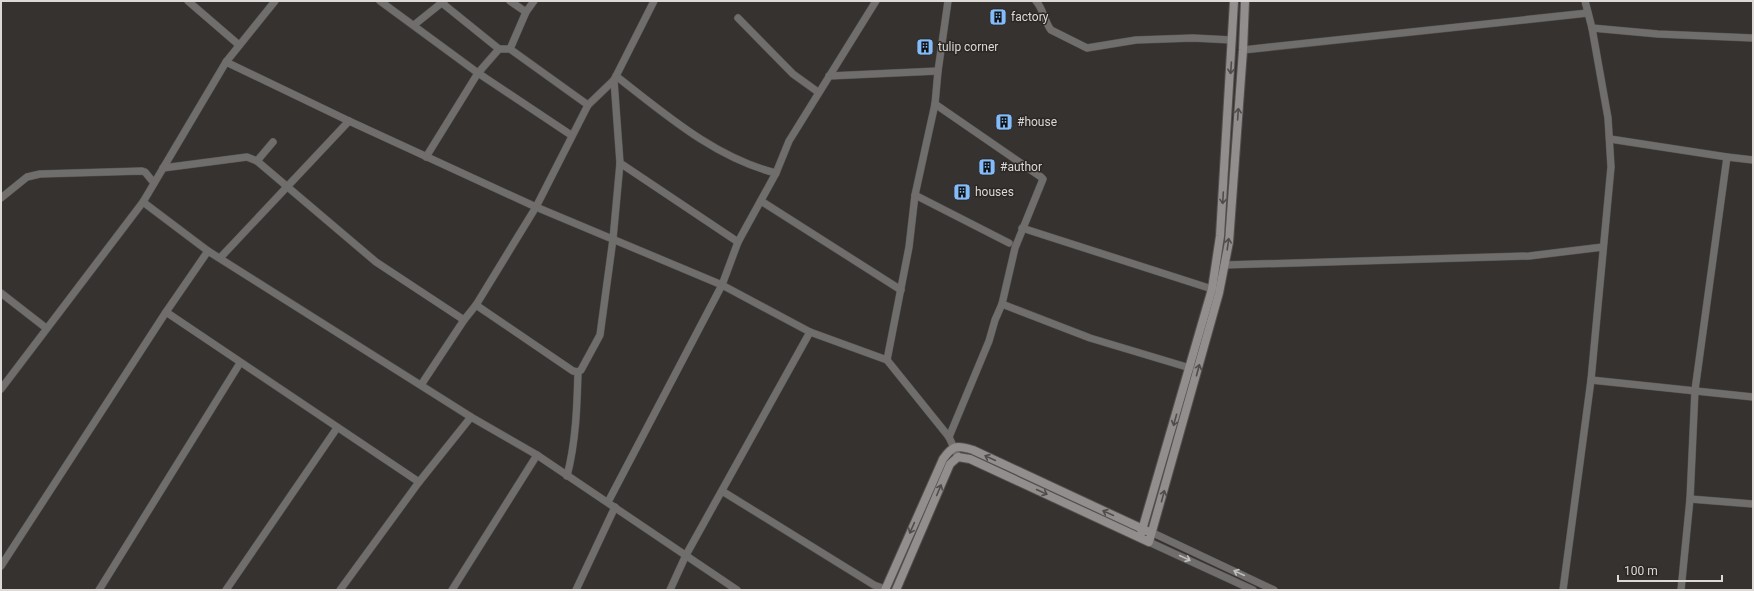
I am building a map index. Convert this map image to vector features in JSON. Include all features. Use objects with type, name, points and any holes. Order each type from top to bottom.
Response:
[{"type":"street","points":[[188,1],[239,45]]},
{"type":"street","points":[[1,389],[143,202],[226,62],[275,1]]},
{"type":"street","points":[[380,1],[478,73],[571,135]]},
{"type":"street","points":[[510,1],[526,12]]},
{"type":"street","points":[[510,49],[526,12],[534,1]]},
{"type":"street","points":[[421,385],[464,320],[476,305],[536,207],[571,135],[588,105],[615,78],[654,1]]},
{"type":"street","points":[[608,502],[722,285],[738,242],[776,173],[789,141],[818,92],[876,1]]},
{"type":"street","points":[[887,360],[909,247],[915,195],[935,104],[948,1]]},
{"type":"street","points":[[1036,1],[1042,9],[1051,30],[1088,48],[1136,40],[1193,38],[1232,40]]},
{"type":"street","points":[[1140,537],[1212,289],[1220,236],[1234,1]]},
{"type":"street","points":[[1149,542],[1153,533],[1219,293],[1229,242],[1243,50],[1245,1]]},
{"type":"street","points":[[1563,590],[1591,380],[1611,167],[1608,118],[1592,28],[1585,1]]},
{"type":"street","points":[[414,25],[443,2],[499,49],[510,49],[588,105]]},
{"type":"street","points":[[1243,50],[1588,13]]},
{"type":"street","points":[[738,18],[793,74],[818,92]]},
{"type":"street","points":[[1592,28],[1658,34],[1753,38]]},
{"type":"street","points":[[426,156],[478,73],[499,49]]},
{"type":"street","points":[[226,62],[349,121],[536,207],[722,285],[810,332],[887,360],[949,437],[958,457]]},
{"type":"street","points":[[829,76],[938,71]]},
{"type":"street","points":[[567,476],[572,457],[577,413],[578,372],[581,370],[600,335],[613,239],[620,163],[615,78]]},
{"type":"street","points":[[615,78],[692,134],[756,168],[776,173]]},
{"type":"street","points":[[935,104],[1041,176],[1042,183],[1022,228],[1015,248],[1002,304],[989,341],[949,437]]},
{"type":"street","points":[[220,258],[349,121]]},
{"type":"street","points":[[1610,139],[1753,160]]},
{"type":"street","points":[[256,161],[273,142]]},
{"type":"street","points":[[163,168],[247,157],[256,161],[376,262],[464,320]]},
{"type":"street","points":[[1681,590],[1690,499],[1695,390],[1727,157]]},
{"type":"street","points":[[620,163],[738,242]]},
{"type":"street","points":[[1,198],[27,176],[40,174],[142,171],[145,172],[154,183]]},
{"type":"street","points":[[915,195],[1009,243]]},
{"type":"street","points":[[761,201],[901,290]]},
{"type":"street","points":[[143,202],[208,251],[471,417],[537,455],[737,590]]},
{"type":"street","points":[[1022,228],[1212,289]]},
{"type":"street","points":[[1224,265],[1529,256],[1603,248]]},
{"type":"street","points":[[1,566],[166,312],[208,251]]},
{"type":"street","points":[[1,293],[46,328]]},
{"type":"street","points":[[1002,304],[1090,338],[1190,368]]},
{"type":"street","points":[[476,305],[573,371],[578,372]]},
{"type":"street","points":[[166,312],[419,482]]},
{"type":"street","points":[[670,590],[686,555],[810,332]]},
{"type":"street","points":[[99,590],[240,363]]},
{"type":"street","points":[[1591,380],[1753,397]]},
{"type":"street","points":[[340,590],[419,482],[471,417]]},
{"type":"street","points":[[226,590],[337,428]]},
{"type":"street","points":[[722,491],[885,590],[943,459],[954,447],[957,446],[973,450],[1274,590]]},
{"type":"street","points":[[452,590],[537,455]]},
{"type":"street","points":[[958,457],[970,459],[1252,590]]},
{"type":"street","points":[[896,590],[950,464],[958,457]]},
{"type":"street","points":[[1690,499],[1753,504]]},
{"type":"street","points":[[576,590],[615,507]]},
{"type":"place","name":"factory","points":[[998,17]]},
{"type":"place","name":"tulip corner","points":[[925,47]]},
{"type":"place","name":"#house","points":[[1004,122]]},
{"type":"place","name":"#author","points":[[987,167]]},
{"type":"place","name":"houses","points":[[962,192]]}]
